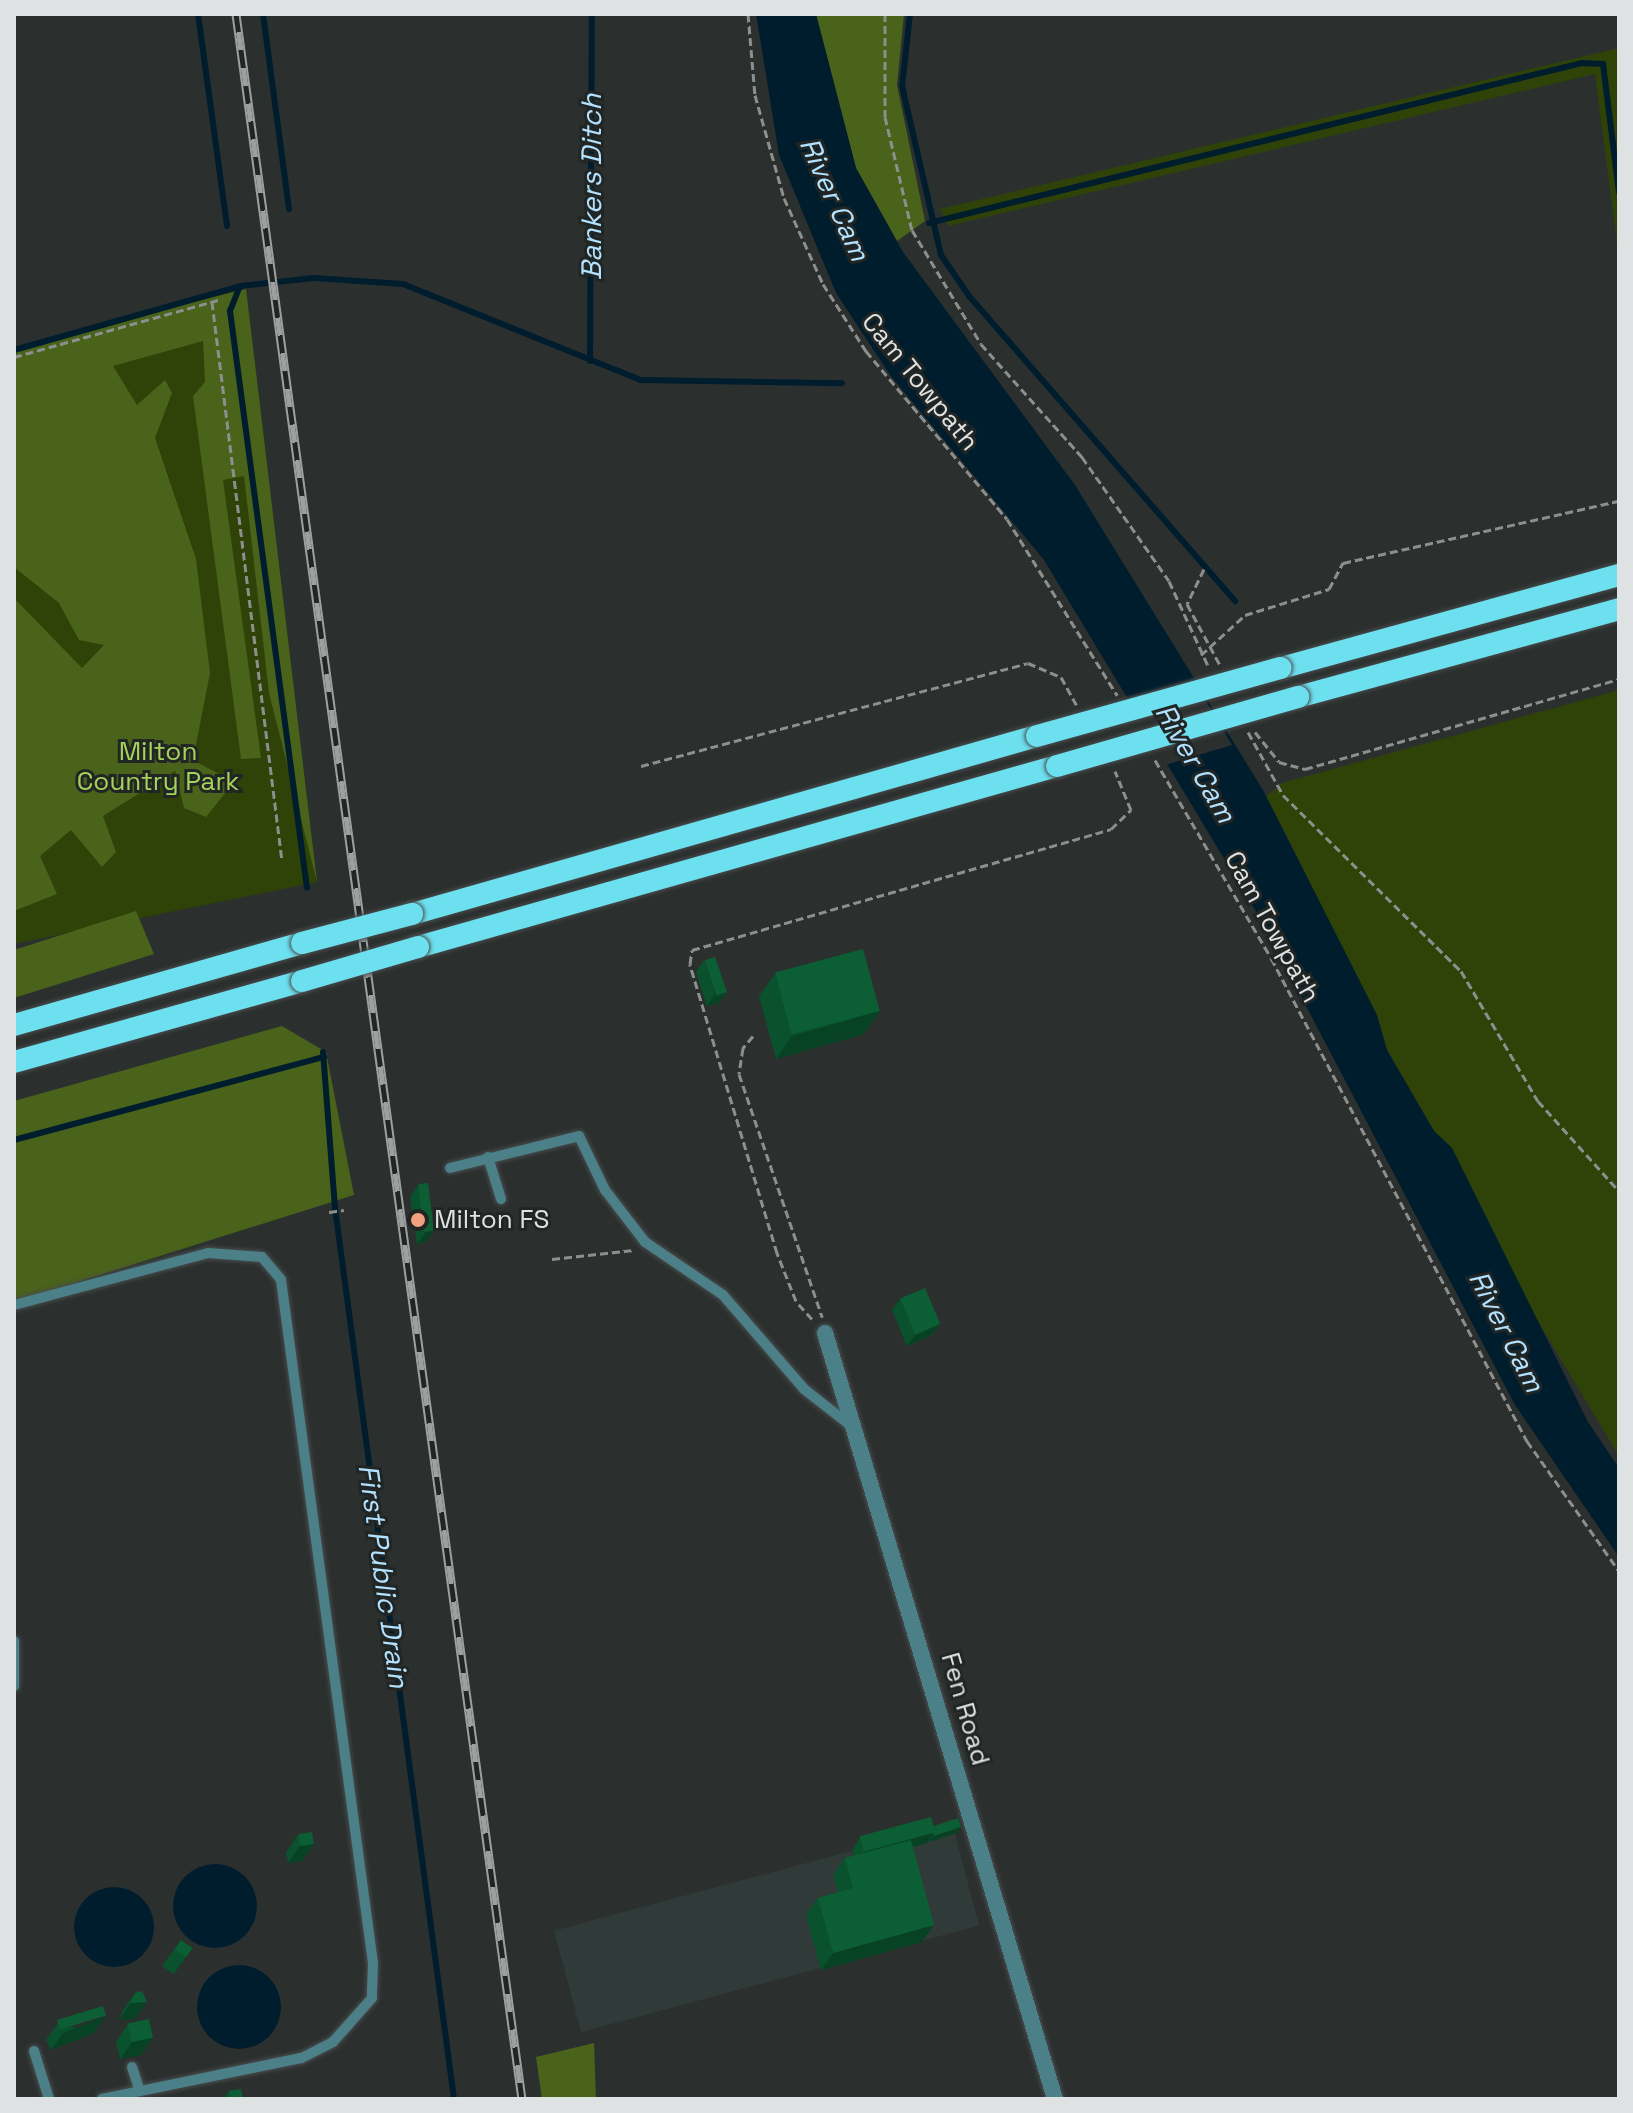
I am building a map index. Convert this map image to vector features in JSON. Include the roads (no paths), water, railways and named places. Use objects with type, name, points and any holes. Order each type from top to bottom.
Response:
[{"type":"highway","points":[[14,1025],[1619,575]]},
{"type":"highway","points":[[14,1062],[1298,697],[1619,609]]},
{"type":"street","name":"Fen Road","points":[[825,1333],[1055,2099]]},
{"type":"lane","points":[[450,1168],[579,1136],[605,1190],[658,1252],[723,1295],[804,1389],[856,1430]]},
{"type":"lane","points":[[488,1157],[501,1199]]},
{"type":"lane","points":[[14,1305],[208,1253],[262,1257],[281,1280],[372,1998],[333,2042],[301,2058],[102,2099]]},
{"type":"lane","points":[[14,1641],[14,1686]]},
{"type":"lane","points":[[34,2051],[49,2099]]},
{"type":"lane","points":[[132,2067],[140,2091]]},
{"type":"water","name":"River Cam","points":[[756,14],[816,14],[856,168],[903,252],[1075,485],[1263,790],[1377,1015],[1387,1050],[1434,1131],[1452,1148],[1588,1422],[1619,1468],[1619,1557],[1515,1405],[1261,920],[1044,560],[890,375],[836,293],[779,155]]},
{"type":"water","points":[[207,1864],[223,1864],[239,1871],[250,1882],[257,1906],[254,1922],[245,1936],[223,1948],[207,1948],[191,1941],[180,1930],[173,1914],[173,1898],[180,1882],[191,1871]]},
{"type":"water","points":[[114,1887],[129,1890],[142,1899],[151,1912],[154,1927],[151,1942],[142,1955],[129,1964],[114,1967],[99,1964],[86,1955],[77,1942],[74,1927],[77,1912],[86,1899],[99,1890]]},
{"type":"water","points":[[231,1965],[247,1965],[263,1972],[274,1983],[281,2007],[278,2023],[269,2037],[247,2049],[231,2049],[215,2042],[204,2031],[197,2015],[197,1999],[204,1983],[215,1972]]},
{"type":"waterway","points":[[198,14],[227,226]]},
{"type":"waterway","points":[[263,14],[289,209]]},
{"type":"waterway","name":"Bankers Ditch","points":[[590,361],[592,14]]},
{"type":"waterway","points":[[910,14],[902,86],[941,255],[969,296],[1235,601]]},
{"type":"waterway","points":[[929,223],[1582,63],[1603,64],[1619,192]]},
{"type":"waterway","points":[[14,350],[240,286],[314,278],[403,284],[641,380],[842,383]]},
{"type":"waterway","points":[[240,286],[230,311],[307,888]]},
{"type":"waterway","name":"First Public Drain","points":[[323,1052],[335,1208],[454,2099]]},
{"type":"waterway","points":[[14,1140],[324,1057]]},
{"type":"railway","points":[[236,14],[522,2099]]},
{"type":"place","name":"Milton FS","points":[[418,1220]]},
{"type":"park label","name":"Milton Country Park","points":[[158,767]]}]
